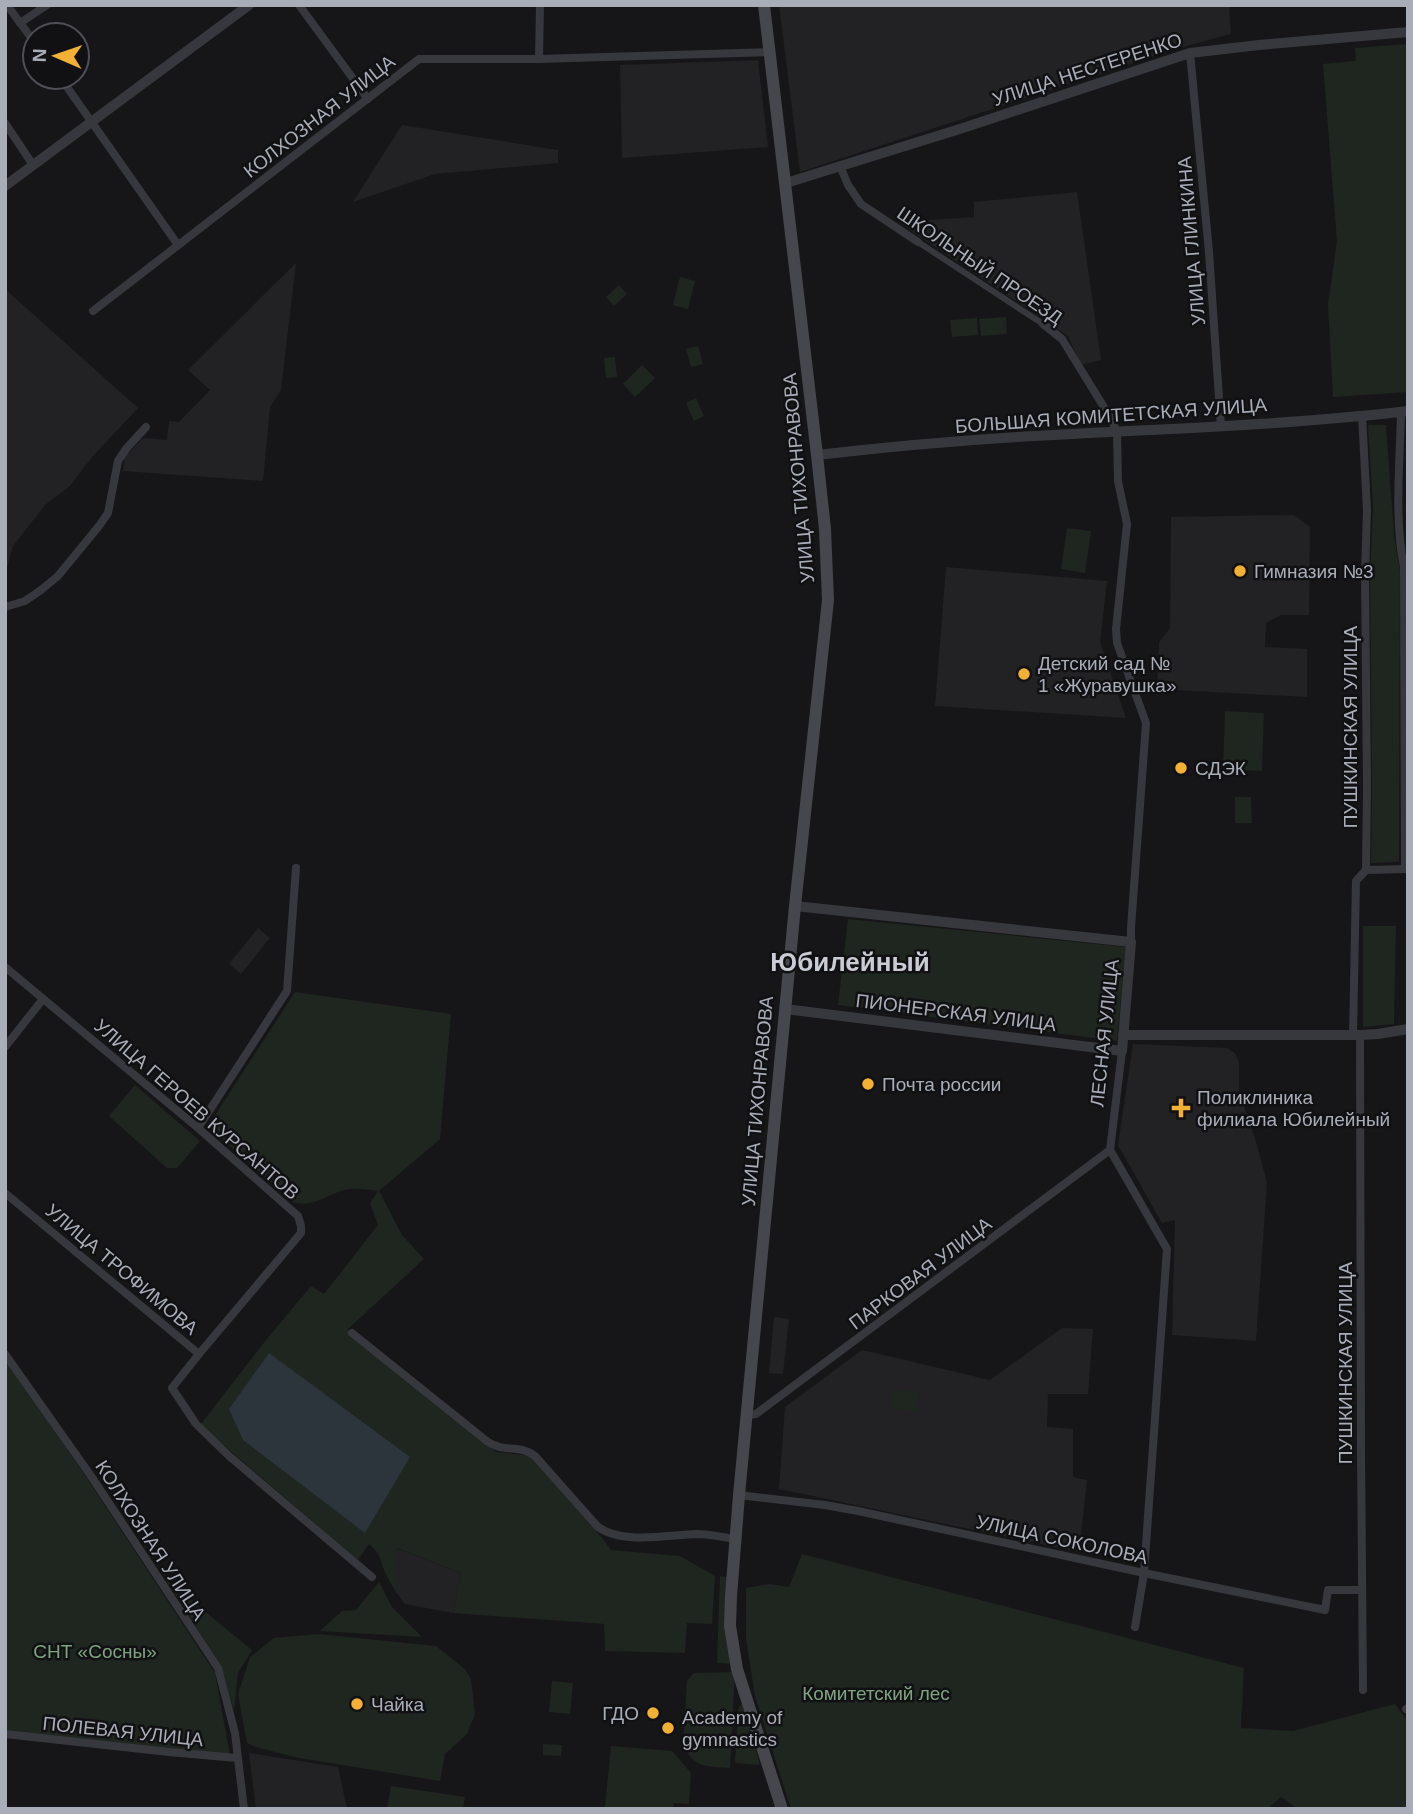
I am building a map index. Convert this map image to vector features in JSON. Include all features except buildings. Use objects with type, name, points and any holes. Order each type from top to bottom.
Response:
[{"type":"main road","name":"УЛИЦА ТИХОНРАВОВА","points":[[764,5],[825,529],[828,600],[785,1009],[735,1539],[730,1626],[746,1699],[782,1809]]},
{"type":"street","points":[[7,5],[20,23],[47,5]]},
{"type":"street","points":[[5,186],[249,5]]},
{"type":"street","points":[[299,5],[368,99]]},
{"type":"street","points":[[539,59],[540,5]]},
{"type":"street","name":"УЛИЦА НЕСТЕРЕНКО","points":[[786,183],[1190,53],[1408,32]]},
{"type":"street","name":"КОЛХОЗНАЯ УЛИЦА","points":[[93,311],[419,59],[539,59],[770,52]]},
{"type":"street","name":"УЛИЦА ГЛИНКИНА","points":[[1190,53],[1209,252],[1221,426]]},
{"type":"street","points":[[70,91],[178,246]]},
{"type":"street","points":[[5,123],[33,165]]},
{"type":"street","name":"ШКОЛЬНЫЙ ПРОЕЗД","points":[[840,166],[848,185],[861,204],[1062,339],[1117,432]]},
{"type":"street","points":[[1366,870],[1406,869],[1406,565],[1400,545],[1404,519],[1404,412]]},
{"type":"street","name":"БОЛЬШАЯ КОМИТЕТСКАЯ УЛИЦА","points":[[817,455],[953,442],[1404,412]]},
{"type":"street","name":"ПУШКИНСКАЯ УЛИЦА","points":[[1362,415],[1367,510],[1366,870],[1356,881],[1363,1690]]},
{"type":"street","points":[[5,607],[25,601],[58,576],[99,526],[108,513],[118,461],[146,427]]},
{"type":"street","name":"ЛЕСНАЯ УЛИЦА","points":[[1110,1150],[1122,1051],[1146,723],[1117,643],[1116,629],[1127,524],[1118,481],[1117,432]]},
{"type":"street","points":[[198,1128],[287,991],[296,867]]},
{"type":"street","points":[[795,906],[1131,942]]},
{"type":"street","name":"УЛИЦА ГЕРОЕВ КУРСАНТОВ","points":[[5,967],[198,1128],[296,1214],[302,1226],[300,1233],[199,1354]]},
{"type":"street","points":[[5,1046],[43,999]]},
{"type":"street","name":"ПИОНЕРСКАЯ УЛИЦА","points":[[785,1009],[1122,1051]]},
{"type":"street","points":[[1123,1035],[1357,1035],[1408,1029]]},
{"type":"street","points":[[1110,1150],[1167,1249],[1144,1573],[1135,1627]]},
{"type":"street","name":"ПАРКОВАЯ УЛИЦА","points":[[747,1415],[756,1414],[798,1384],[1110,1150]]},
{"type":"street","name":"УЛИЦА ТРОФИМОВА","points":[[5,1192],[199,1354],[172,1388],[196,1424],[251,1476],[372,1577]]},
{"type":"street","points":[[352,1333],[496,1448],[527,1450],[535,1456],[604,1532],[653,1537],[700,1534],[735,1539]]},
{"type":"street","name":"КОЛХОЗНАЯ УЛИЦА","points":[[5,1354],[91,1476],[218,1668],[235,1733],[244,1809]]},
{"type":"street","name":"УЛИЦА СОКОЛОВА","points":[[739,1495],[847,1509],[1325,1610],[1328,1590],[1362,1590]]},
{"type":"street","name":"ПОЛЕВАЯ УЛИЦА","points":[[5,1734],[237,1758]]},
{"type":"shaded area","points":[[779,5],[1229,5],[1231,34],[1179,48],[800,172]]},
{"type":"shaded area","points":[[758,60],[768,147],[622,158],[620,65]]},
{"type":"shaded area","points":[[402,125],[558,150],[558,163],[435,174],[353,202]]},
{"type":"shaded area","points":[[1077,192],[1101,360],[1081,365],[1068,336],[898,222],[974,217],[974,202]]},
{"type":"shaded area","points":[[296,263],[281,390],[270,407],[263,481],[123,471],[125,457],[143,438],[167,440],[169,421],[179,422],[210,390],[188,370]]},
{"type":"shaded area","points":[[5,289],[138,408],[92,457],[70,486],[45,505],[13,546],[5,575]]},
{"type":"shaded area","name":"Гимназия №3","points":[[1294,515],[1310,527],[1309,615],[1281,615],[1266,623],[1265,647],[1307,649],[1307,697],[1157,689],[1159,642],[1170,628],[1171,517]]},
{"type":"shaded area","name":"Детский сад № 1 «Журавушка»","points":[[946,567],[1107,581],[1100,642],[1126,718],[935,706]]},
{"type":"shaded area","points":[[258,928],[270,938],[241,974],[229,964]]},
{"type":"shaded area","points":[[1133,1044],[1227,1048],[1235,1053],[1239,1063],[1239,1092],[1267,1182],[1256,1341],[1172,1335],[1175,1220],[1162,1223],[1118,1145]]},
{"type":"shaded area","points":[[774,1317],[789,1319],[783,1374],[769,1373]]},
{"type":"shaded area","points":[[1062,1328],[1093,1329],[1088,1394],[1048,1394],[1047,1427],[1073,1429],[1073,1477],[1087,1480],[1079,1552],[779,1489],[785,1407],[862,1350],[990,1380]]},
{"type":"shaded area","points":[[269,1353],[410,1457],[365,1533],[243,1440],[229,1409]]},
{"type":"shaded area","points":[[396,1548],[461,1573],[453,1613],[405,1604],[396,1592]]},
{"type":"shaded area","points":[[249,1753],[338,1767],[347,1809],[256,1809]]},
{"type":"green space","points":[[1408,44],[1408,392],[1333,397],[1328,305],[1337,241],[1323,64],[1356,61],[1355,48]]},
{"type":"green space","points":[[680,277],[695,281],[688,309],[673,305]]},
{"type":"green space","points":[[619,285],[627,294],[614,306],[606,297]]},
{"type":"green space","points":[[1006,317],[1007,334],[981,336],[979,319]]},
{"type":"green space","points":[[977,318],[978,335],[952,337],[950,320]]},
{"type":"green space","points":[[698,346],[703,364],[691,367],[686,349]]},
{"type":"green space","points":[[615,357],[617,377],[606,378],[604,358]]},
{"type":"green space","points":[[642,365],[655,378],[635,397],[623,384]]},
{"type":"green space","points":[[696,398],[704,416],[694,421],[686,403]]},
{"type":"green space","points":[[1368,425],[1386,425],[1394,536],[1400,571],[1399,862],[1371,863],[1370,575],[1373,508]]},
{"type":"green space","points":[[1067,528],[1091,531],[1085,573],[1061,569]]},
{"type":"green space","points":[[1225,711],[1264,713],[1262,771],[1223,769]]},
{"type":"green space","points":[[1235,797],[1251,797],[1252,823],[1235,823]]},
{"type":"green space","points":[[848,919],[1126,947],[1117,1041],[838,1005]]},
{"type":"green space","points":[[1363,926],[1396,926],[1394,1024],[1363,1027]]},
{"type":"green space","points":[[295,992],[451,1014],[440,1139],[379,1191],[402,1235],[424,1259],[348,1329],[496,1452],[531,1456],[611,1550],[680,1556],[715,1576],[712,1624],[687,1623],[685,1653],[605,1651],[604,1624],[453,1613],[461,1573],[397,1548],[396,1592],[379,1556],[369,1544],[358,1560],[200,1425],[311,1286],[324,1294],[378,1225],[370,1203],[378,1191],[349,1189],[314,1202],[293,1202],[208,1126]]},
{"type":"green space","points":[[135,1085],[200,1141],[177,1168],[167,1168],[109,1116]]},
{"type":"green space","name":"СНТ «Сосны»","points":[[5,1359],[215,1673],[230,1755],[5,1731]]},
{"type":"green space","points":[[893,1389],[919,1393],[916,1412],[891,1408]]},
{"type":"green space","name":"Комитетский лес","points":[[802,1554],[1244,1668],[1241,1728],[1293,1731],[1395,1704],[1408,1722],[1408,1809],[1298,1809],[1281,1797],[1267,1809],[791,1809],[755,1696],[746,1639],[746,1588],[770,1584],[789,1587]]},
{"type":"green space","points":[[720,1576],[727,1577],[731,1664],[717,1663]]},
{"type":"green space","points":[[165,1579],[252,1650],[238,1673],[234,1711],[221,1665]]},
{"type":"green space","points":[[379,1582],[392,1607],[422,1637],[320,1631],[342,1611],[356,1610]]},
{"type":"green space","name":"Чайка","points":[[318,1634],[436,1646],[465,1669],[471,1679],[475,1714],[467,1734],[445,1754],[440,1781],[294,1757],[247,1743],[238,1694],[250,1657],[274,1638]]},
{"type":"green space","points":[[735,1672],[730,1768],[696,1762],[683,1743],[687,1681],[694,1673]]},
{"type":"green space","points":[[552,1681],[573,1683],[570,1714],[549,1712]]},
{"type":"green space","points":[[742,1703],[760,1765],[735,1763],[738,1709]]},
{"type":"green space","points":[[543,1744],[562,1745],[561,1756],[543,1755]]},
{"type":"green space","points":[[611,1746],[672,1751],[691,1773],[689,1804],[674,1803],[673,1809],[605,1807]]},
{"type":"green space","points":[[391,1786],[465,1797],[463,1809],[387,1809]]},
{"type":"place","name":"Гимназия №3","points":[[1240,571]]},
{"type":"place","name":"Детский сад № 1 «Журавушка»","points":[[1024,674]]},
{"type":"place","name":"СДЭК","points":[[1181,768]]},
{"type":"place","name":"Почта россии","points":[[868,1084]]},
{"type":"place","name":"Поликлиника филиала Юбилейный","points":[[1181,1108]]},
{"type":"place","name":"Чайка","points":[[357,1704]]},
{"type":"place","name":"ГДО","points":[[653,1713]]},
{"type":"place","name":"Academy of gymnastics","points":[[668,1728]]},
{"type":"district","name":"Юбилейный","points":[[850,962]]}]
